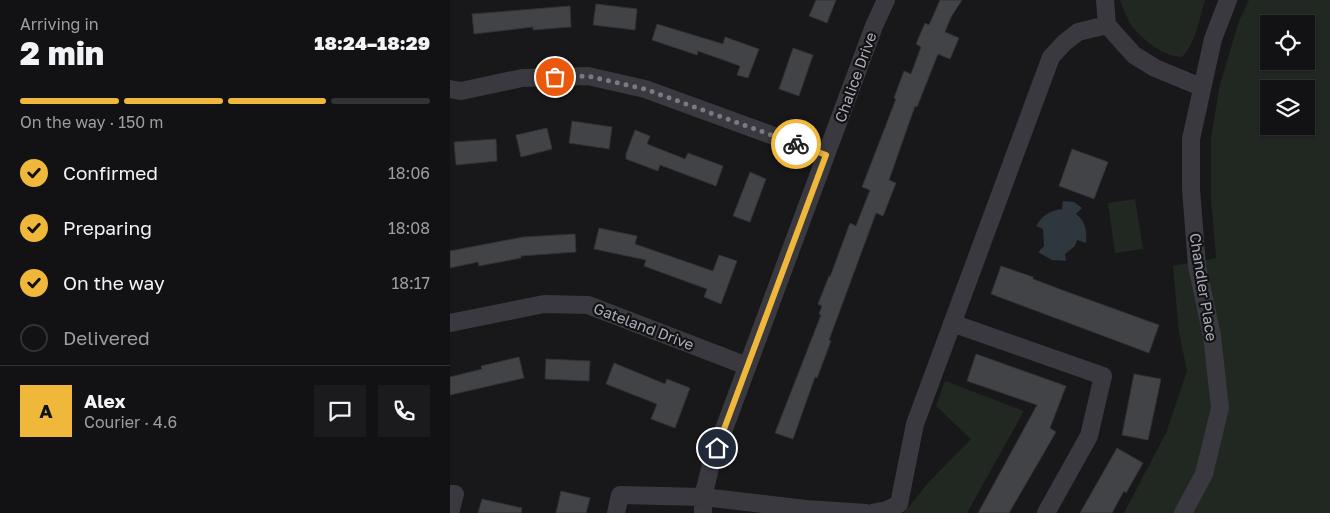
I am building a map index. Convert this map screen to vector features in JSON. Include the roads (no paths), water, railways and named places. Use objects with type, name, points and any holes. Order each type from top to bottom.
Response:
[{"type":"street","name":"Chalice Drive","points":[[703,505],[711,464],[874,26],[886,0]]},
{"type":"street","points":[[1105,0],[1107,25],[1134,55],[1155,68],[1202,87]]},
{"type":"street","name":"Chandler Place","points":[[1183,513],[1204,474],[1220,408],[1212,336],[1197,266],[1191,189],[1191,139],[1213,39],[1228,0]]},
{"type":"street","points":[[872,513],[887,510],[898,504],[915,424],[1051,57],[1078,32],[1107,25]]},
{"type":"street","points":[[450,89],[461,91],[522,78],[588,76],[645,89],[826,155]]},
{"type":"street","name":"Gateland Drive","points":[[450,323],[544,304],[588,305],[747,366]]},
{"type":"street","points":[[952,323],[1103,376],[1090,436],[1046,513]]},
{"type":"street","points":[[450,494],[454,494],[450,513]]},
{"type":"street","points":[[616,513],[620,495],[703,505],[866,513]]}]
